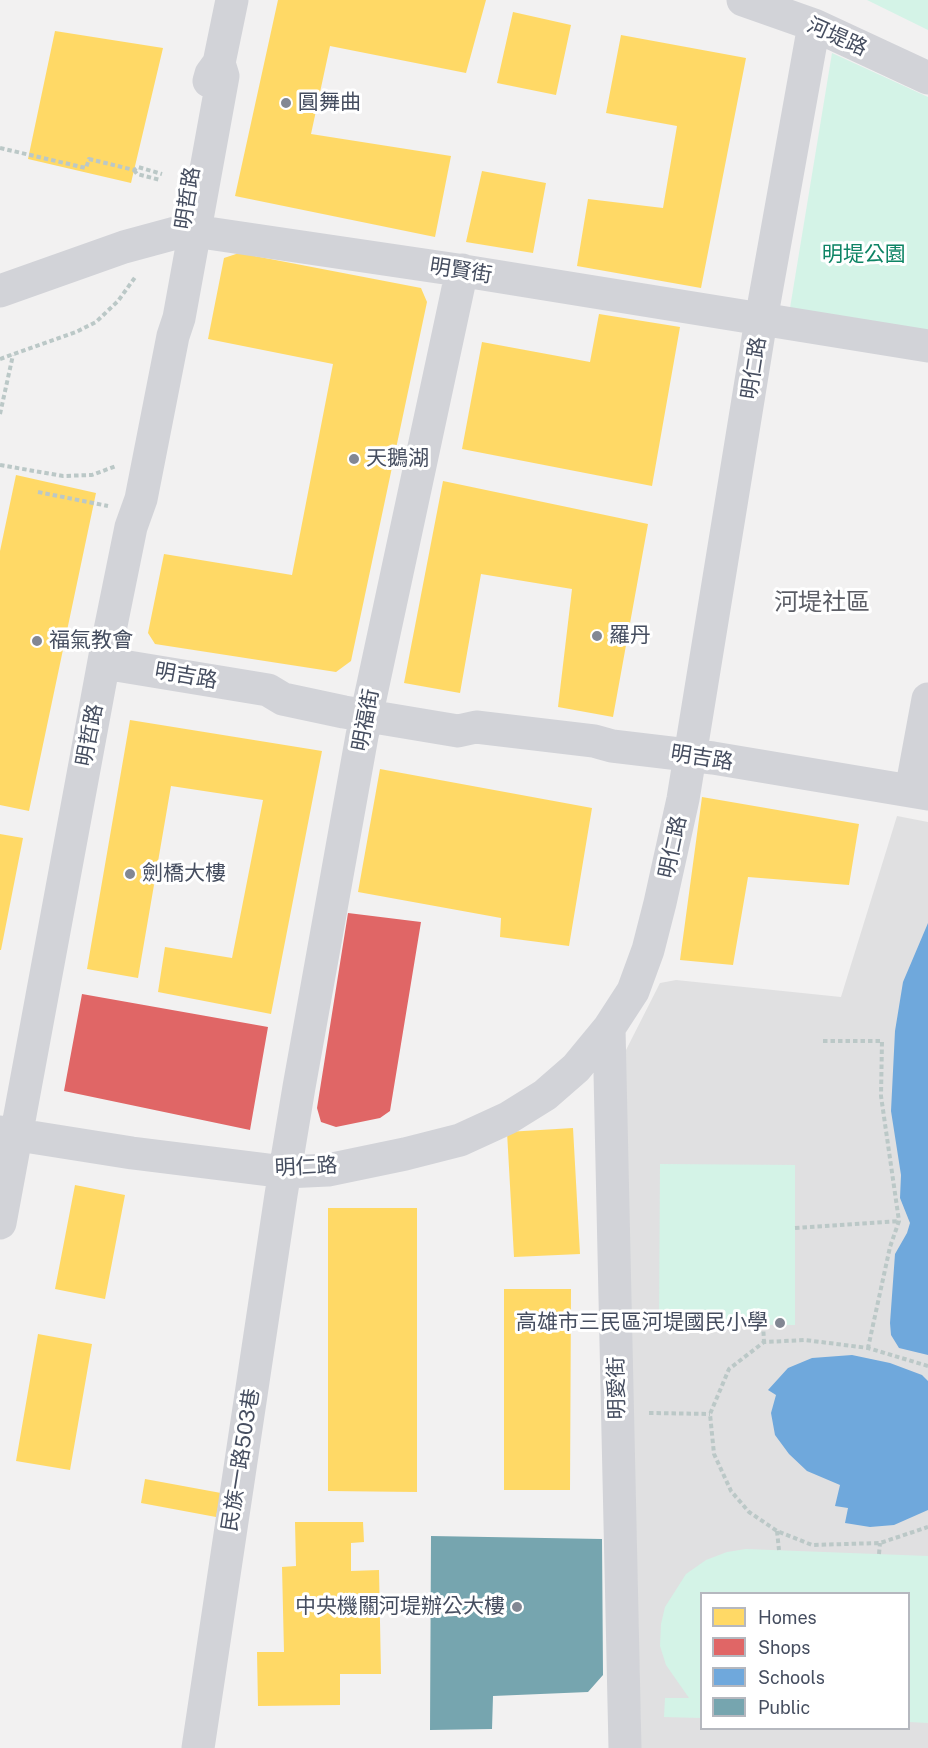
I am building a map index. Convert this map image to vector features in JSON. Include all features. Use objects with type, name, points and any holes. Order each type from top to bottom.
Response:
[{"type":"street","name":"明哲路","points":[[8,1134],[131,527],[141,499],[173,336],[171,297],[189,231],[188,193],[211,74],[219,63],[232,0]]},
{"type":"street","name":"河堤路","points":[[743,0],[814,25],[928,78]]},
{"type":"street","name":"明仁路","points":[[8,1134],[132,1153],[285,1172],[328,1170],[460,1140],[508,1118],[544,1095],[576,1068],[609,1028],[633,991],[648,950],[662,898],[683,799],[761,320],[814,25]]},
{"type":"street","name":"明賢街","points":[[0,291],[124,247],[189,231],[462,270],[928,346]]},
{"type":"street","name":"明福街","points":[[285,1172],[369,707],[462,270]]},
{"type":"street","name":"明吉路","points":[[104,663],[268,690],[288,684],[369,707],[462,715],[476,727],[690,755],[920,792]]},
{"type":"street","points":[[920,792],[928,699]]},
{"type":"street","name":"明愛街","points":[[609,1028],[626,1748]]},
{"type":"street","points":[[0,1223],[8,1134]]},
{"type":"street","name":"民族一路503巷","points":[[198,1748],[285,1172]]},
{"type":"path","points":[[0,148],[86,168],[89,159],[134,170],[137,174],[160,180]]},
{"type":"path","points":[[134,170],[138,167],[162,174]]},
{"type":"path","points":[[0,359],[76,332],[96,322],[118,301],[128,287]]},
{"type":"path","points":[[0,414],[14,354]]},
{"type":"path","points":[[0,465],[63,476],[92,476],[116,466]]},
{"type":"path","points":[[38,492],[109,506]]},
{"type":"path","points":[[823,1041],[882,1041],[881,1096],[899,1221],[890,1247],[868,1348]]},
{"type":"path","points":[[795,1228],[899,1221]]},
{"type":"path","points":[[763,1324],[764,1342]]},
{"type":"path","points":[[928,1366],[868,1348],[804,1340],[764,1342],[729,1370],[710,1414],[714,1454],[731,1491],[748,1512],[777,1531],[812,1545],[880,1543],[928,1527]]},
{"type":"path","points":[[618,1413],[710,1414]]},
{"type":"path","points":[[777,1531],[779,1550]]},
{"type":"path","points":[[879,1554],[880,1543]]},
{"type":"shaded area","name":"高雄市三民區河堤國民小學","points":[[897,816],[928,822],[928,1748],[641,1748],[625,1052],[660,983],[676,980],[841,997]]},
{"type":"green space","points":[[867,0],[928,0],[928,30]]},
{"type":"green space","name":"明堤公園","points":[[832,53],[928,97],[928,332],[790,308]]},
{"type":"green space","points":[[660,1164],[795,1165],[795,1325],[659,1324]]},
{"type":"green space","points":[[746,1549],[928,1556],[928,1723],[910,1722],[910,1592],[700,1592],[700,1718],[664,1717],[665,1698],[689,1698],[666,1665],[660,1646],[661,1624],[665,1607],[686,1574],[706,1560],[727,1552]]},
{"type":"building: Homes","name":"圓舞曲","points":[[278,0],[486,0],[466,73],[330,46],[311,134],[451,156],[435,237],[235,196]]},
{"type":"building: Homes","points":[[513,12],[571,25],[556,95],[497,83]]},
{"type":"building: Homes","points":[[55,31],[163,48],[131,183],[28,159]]},
{"type":"building: Homes","points":[[621,35],[746,58],[701,288],[577,266],[588,199],[663,208],[677,126],[606,113]]},
{"type":"building: Homes","points":[[482,171],[546,183],[533,253],[466,242]]},
{"type":"building: Homes","name":"天鵝湖","points":[[239,253],[421,288],[427,302],[351,661],[336,672],[155,644],[148,633],[164,554],[292,575],[333,364],[208,339],[224,258]]},
{"type":"building: Homes","points":[[599,314],[680,327],[652,486],[462,449],[482,342],[590,362]]},
{"type":"building: Homes","points":[[16,475],[96,493],[29,811],[0,805],[0,551]]},
{"type":"building: Homes","name":"羅丹","points":[[443,481],[648,524],[613,717],[558,707],[572,589],[481,574],[460,693],[404,683]]},
{"type":"building: Homes","name":"劍橋大樓","points":[[130,720],[322,751],[271,1014],[158,992],[165,947],[232,958],[263,800],[171,786],[138,978],[87,969]]},
{"type":"building: Homes","points":[[380,769],[592,808],[569,946],[500,937],[501,918],[358,892]]},
{"type":"building: Homes","points":[[702,797],[859,824],[849,885],[748,877],[733,965],[680,960]]},
{"type":"building: Homes","points":[[0,834],[23,838],[1,950],[0,950]]},
{"type":"building: Homes","points":[[573,1128],[580,1254],[514,1257],[507,1132]]},
{"type":"building: Homes","points":[[75,1185],[125,1195],[105,1299],[55,1289]]},
{"type":"building: Homes","points":[[328,1208],[417,1208],[417,1492],[328,1491]]},
{"type":"building: Homes","points":[[504,1289],[571,1289],[570,1490],[504,1490]]},
{"type":"building: Homes","points":[[38,1334],[92,1344],[70,1470],[16,1461]]},
{"type":"building: Homes","points":[[145,1479],[221,1493],[216,1517],[141,1503]]},
{"type":"building: Homes","points":[[295,1522],[363,1522],[364,1542],[351,1543],[351,1571],[379,1570],[381,1674],[340,1674],[340,1705],[258,1706],[257,1652],[284,1652],[282,1567],[296,1566]]},
{"type":"building: Shops","points":[[348,913],[421,922],[390,1111],[380,1118],[336,1127],[321,1122],[317,1108]]},
{"type":"building: Shops","points":[[82,994],[268,1027],[250,1130],[64,1091]]},
{"type":"building: Schools","points":[[928,923],[928,1355],[899,1348],[891,1335],[890,1323],[895,1254],[910,1223],[900,1198],[901,1175],[891,1111],[895,1031],[903,982]]},
{"type":"building: Schools","points":[[852,1355],[890,1363],[922,1375],[928,1381],[928,1510],[894,1525],[870,1527],[845,1523],[848,1508],[835,1506],[840,1485],[807,1471],[789,1454],[775,1435],[771,1413],[776,1395],[768,1390],[788,1368],[812,1358]]},
{"type":"building: Public","name":"中央機關河堤辦公大樓","points":[[431,1536],[602,1539],[603,1675],[588,1692],[493,1696],[492,1729],[430,1730]]},
{"type":"place","name":"圓舞曲","points":[[286,103]]},
{"type":"place","name":"天鵝湖","points":[[354,459]]},
{"type":"place","name":"羅丹","points":[[597,636]]},
{"type":"place","name":"福氣教會","points":[[37,641]]},
{"type":"place","name":"劍橋大樓","points":[[130,874]]},
{"type":"place","name":"高雄市三民區河堤國民小學","points":[[780,1323]]},
{"type":"place","name":"中央機關河堤辦公大樓","points":[[517,1607]]},
{"type":"district","name":"河堤社區","points":[[822,603]]}]
